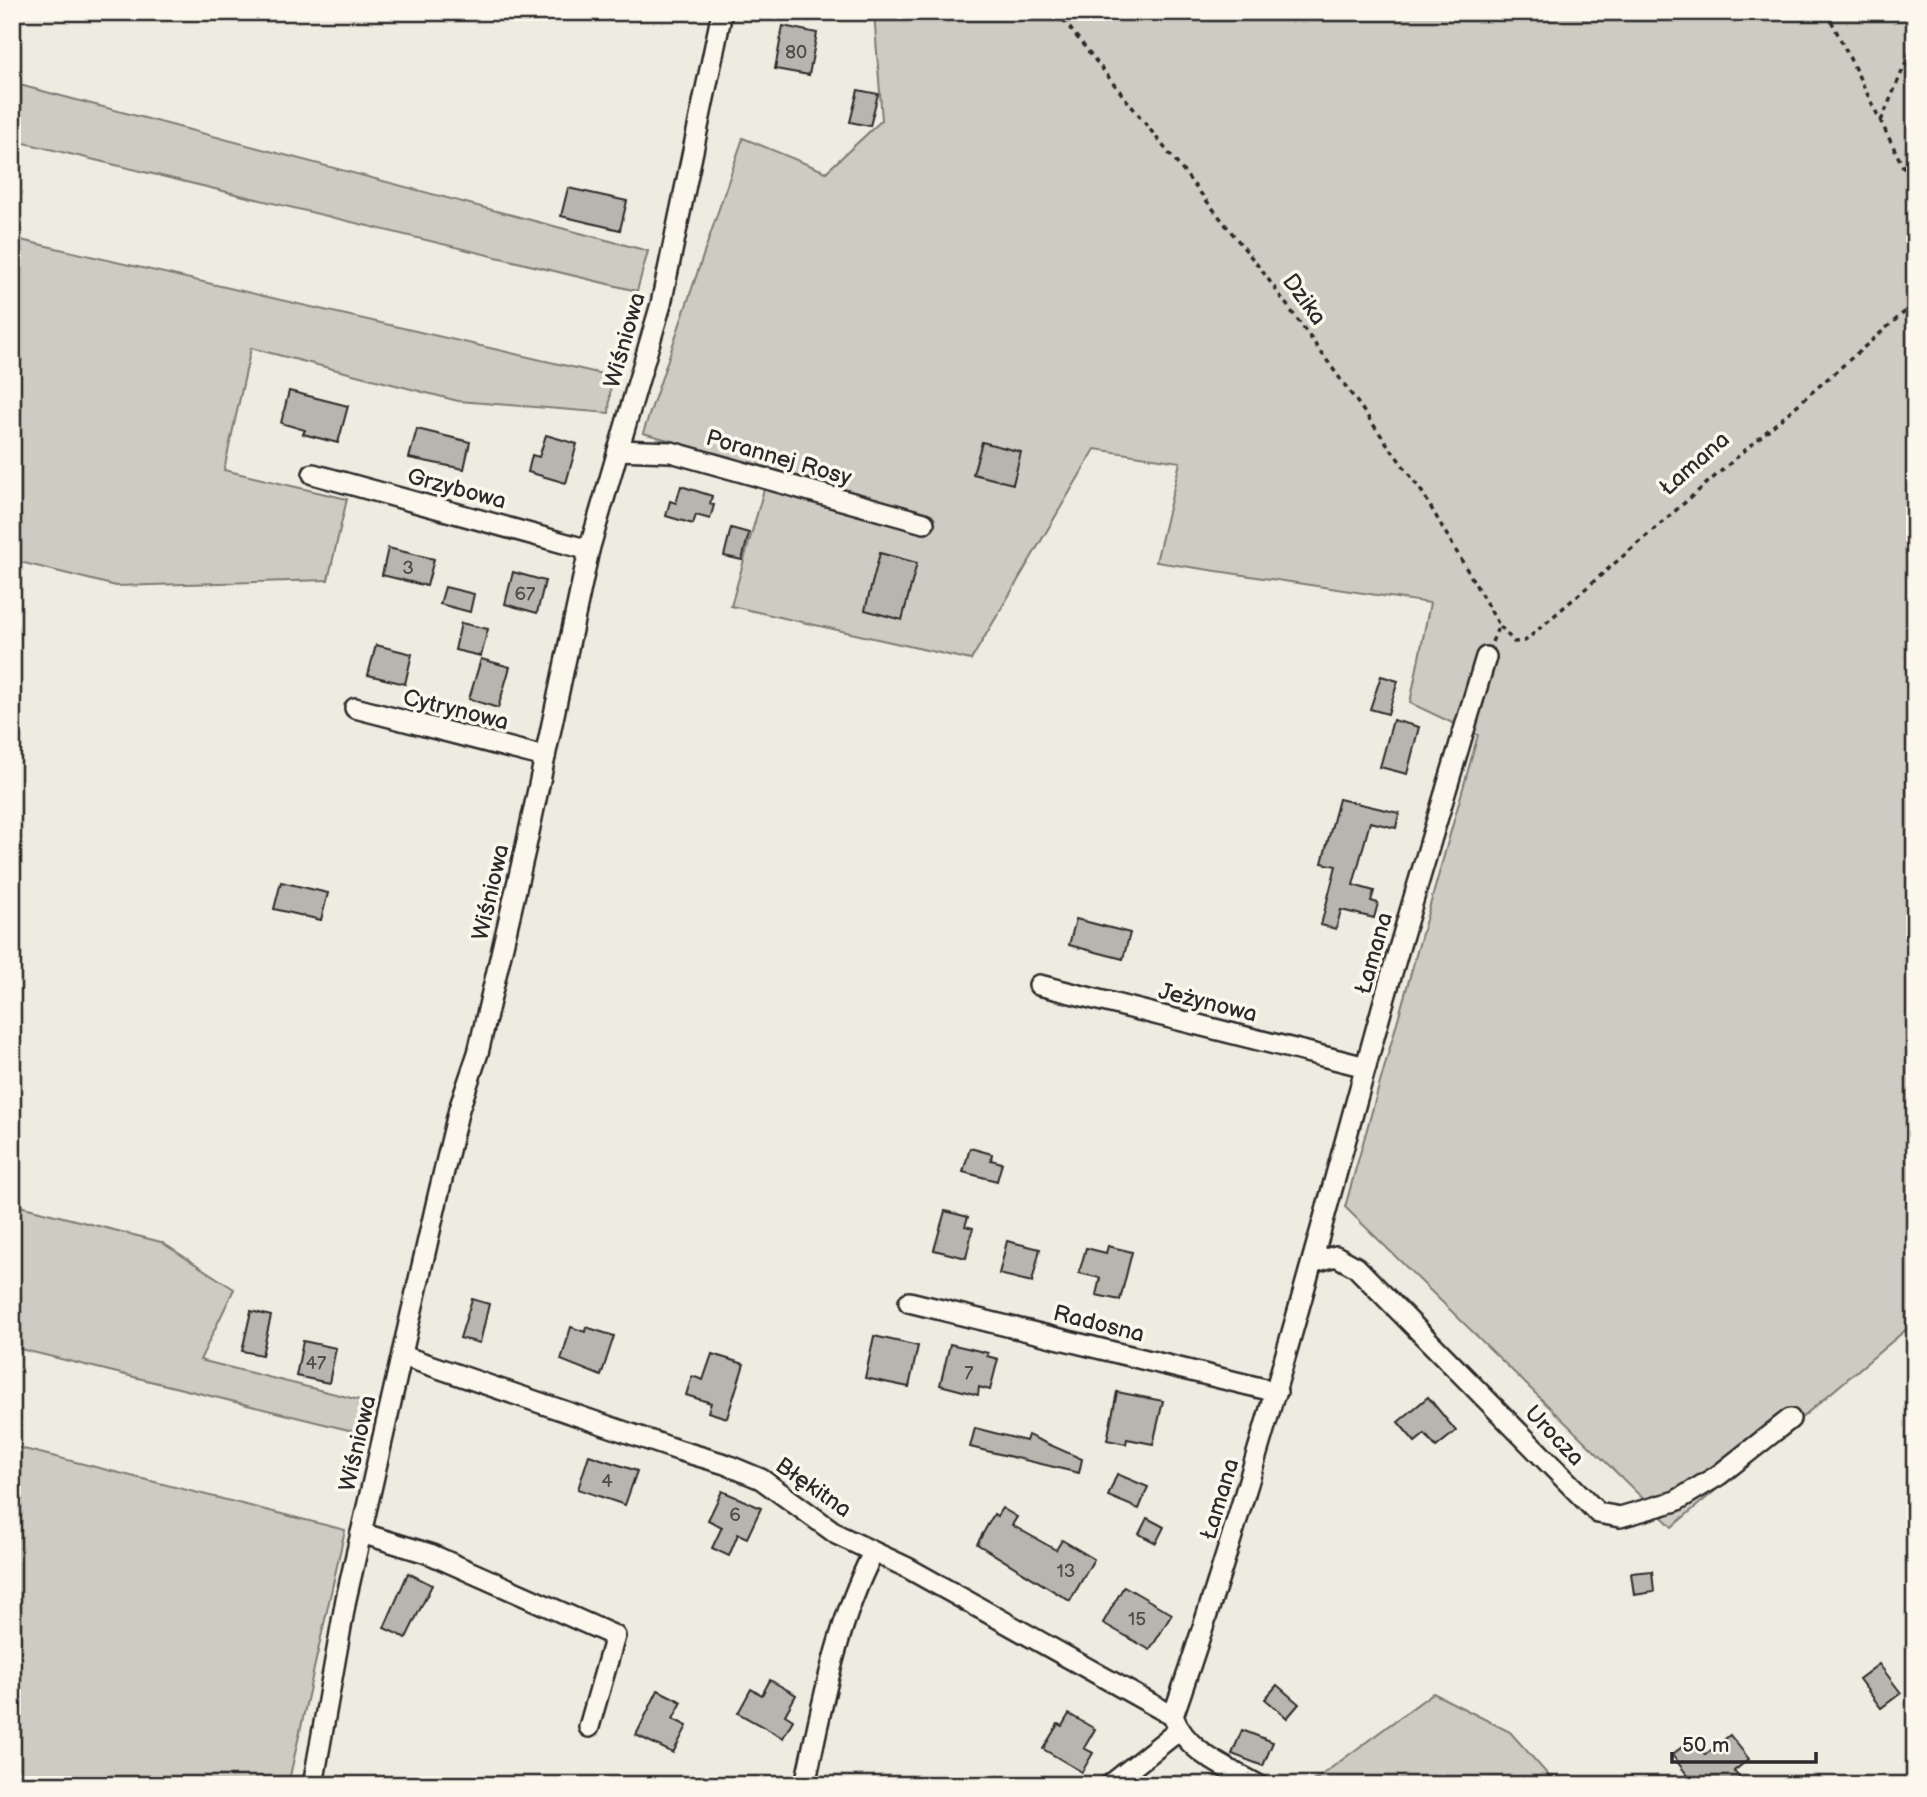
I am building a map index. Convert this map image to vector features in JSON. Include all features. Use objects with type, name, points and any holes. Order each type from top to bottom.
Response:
[{"type":"street","name":"Wiśniowa","points":[[313,1785],[346,1599],[459,1109],[478,1053],[589,550],[661,304],[722,12]]},
{"type":"street","name":"Porannej Rosy","points":[[618,450],[671,452],[924,523]]},
{"type":"street","name":"Grzybowa","points":[[313,474],[589,550]]},
{"type":"street","name":"Łamana","points":[[1175,1723],[1277,1392],[1366,1067],[1486,657]]},
{"type":"street","name":"Cytrynowa","points":[[355,708],[545,757]]},
{"type":"street","name":"Jeżynowa","points":[[1039,985],[1366,1067]]},
{"type":"street","name":"Urocza","points":[[1312,1263],[1336,1256],[1356,1267],[1598,1513],[1620,1517],[1676,1502],[1719,1475],[1790,1419]]},
{"type":"street","name":"Radosna","points":[[909,1302],[1277,1392]]},
{"type":"street","name":"Błękitna","points":[[403,1356],[667,1447],[725,1464],[761,1479],[838,1535],[906,1567],[1175,1723]]},
{"type":"street","points":[[362,1534],[430,1554],[615,1636],[589,1727]]},
{"type":"street","points":[[805,1785],[829,1677],[856,1587],[873,1553]]},
{"type":"street","points":[[1110,1785],[1175,1723],[1190,1745],[1258,1785]]},
{"type":"path","name":"Dzika","points":[[1057,12],[1263,272],[1422,492],[1499,625]]},
{"type":"path","points":[[1827,12],[1915,191]]},
{"type":"path","points":[[1881,121],[1915,41]]},
{"type":"path","name":"Łamana","points":[[1499,625],[1514,642],[1525,641],[1915,303]]},
{"type":"path","points":[[1486,657],[1499,625]]},
{"type":"shaded area","points":[[874,12],[1915,12],[1915,1322],[1672,1527],[1345,1207],[1478,735],[1410,703],[1430,603],[1156,562],[1180,462],[1095,449],[971,660],[731,606],[770,468],[643,433],[743,138],[826,172],[882,120]]},
{"type":"shaded area","points":[[12,83],[648,251],[637,291],[12,140]]},
{"type":"shaded area","points":[[12,238],[611,376],[609,413],[458,401],[251,348],[224,470],[347,499],[328,580],[116,586],[12,560]]},
{"type":"shaded area","points":[[12,1204],[161,1242],[234,1289],[200,1360],[375,1404],[365,1434],[12,1347]]},
{"type":"shaded area","points":[[12,1446],[345,1530],[288,1785],[12,1785]]},
{"type":"shaded area","points":[[1433,1693],[1510,1732],[1557,1785],[1308,1785]]},
{"type":"building","points":[[783,26],[817,33],[809,75],[775,69]]},
{"type":"building","points":[[858,90],[878,94],[870,126],[850,122]]},
{"type":"building","points":[[568,188],[627,201],[620,230],[561,216]]},
{"type":"building","points":[[289,391],[348,406],[338,443],[303,434],[305,430],[281,423]]},
{"type":"building","points":[[417,429],[470,442],[464,469],[409,458]]},
{"type":"building","points":[[546,435],[577,444],[566,483],[528,472],[532,455],[539,457]]},
{"type":"building","points":[[982,442],[1021,452],[1013,484],[973,474]]},
{"type":"building","points":[[681,486],[712,496],[710,504],[714,505],[710,519],[696,515],[693,524],[666,516],[670,501],[676,503]]},
{"type":"building","points":[[731,528],[749,533],[742,560],[724,556]]},
{"type":"building","points":[[388,548],[434,559],[427,586],[382,575]]},
{"type":"building","points":[[880,553],[917,563],[902,620],[865,610]]},
{"type":"building","points":[[513,572],[545,581],[537,613],[505,604]]},
{"type":"building","points":[[445,587],[474,594],[470,612],[440,604]]},
{"type":"building","points":[[461,623],[488,629],[481,656],[455,650]]},
{"type":"building","points":[[376,645],[412,654],[405,684],[368,675]]},
{"type":"building","points":[[481,659],[510,667],[498,708],[469,699]]},
{"type":"building","points":[[1381,676],[1398,681],[1388,714],[1370,709]]},
{"type":"building","points":[[1393,720],[1419,727],[1407,774],[1380,767]]},
{"type":"building","points":[[1339,799],[1399,813],[1396,828],[1370,822],[1353,885],[1374,891],[1371,901],[1378,903],[1374,918],[1341,910],[1336,929],[1321,925],[1336,866],[1322,863]]},
{"type":"building","points":[[281,882],[328,893],[321,920],[274,909]]},
{"type":"building","points":[[1076,919],[1130,933],[1123,959],[1069,945]]},
{"type":"building","points":[[970,1148],[992,1154],[991,1160],[1002,1163],[997,1181],[963,1172]]},
{"type":"building","points":[[945,1211],[968,1217],[965,1226],[973,1228],[966,1258],[934,1250]]},
{"type":"building","points":[[1007,1241],[1040,1249],[1032,1282],[999,1274]]},
{"type":"building","points":[[1108,1246],[1132,1252],[1120,1300],[1096,1295],[1100,1278],[1079,1273],[1086,1248],[1106,1253]]},
{"type":"building","points":[[472,1299],[489,1304],[480,1343],[460,1338]]},
{"type":"building","points":[[251,1311],[271,1316],[262,1355],[242,1351]]},
{"type":"building","points":[[571,1327],[585,1332],[586,1327],[614,1336],[601,1376],[561,1360]]},
{"type":"building","points":[[874,1336],[918,1346],[909,1387],[865,1378]]},
{"type":"building","points":[[303,1341],[336,1348],[329,1383],[296,1376]]},
{"type":"building","points":[[950,1344],[988,1353],[987,1356],[998,1359],[990,1390],[979,1387],[978,1395],[940,1385]]},
{"type":"building","points":[[712,1354],[744,1364],[727,1418],[708,1412],[711,1403],[686,1395],[692,1376],[703,1380]]},
{"type":"building","points":[[1117,1392],[1163,1401],[1153,1444],[1127,1439],[1126,1444],[1107,1440]]},
{"type":"building","points":[[1428,1397],[1456,1431],[1436,1447],[1425,1434],[1415,1442],[1398,1422]]},
{"type":"building","points":[[975,1428],[1026,1441],[1028,1435],[1082,1459],[1079,1473],[970,1447]]},
{"type":"building","points":[[589,1455],[637,1471],[625,1505],[578,1489]]},
{"type":"building","points":[[1117,1474],[1148,1487],[1139,1509],[1108,1496]]},
{"type":"building","points":[[722,1491],[761,1508],[747,1538],[738,1534],[729,1556],[712,1548],[722,1527],[708,1520]]},
{"type":"building","points":[[1002,1508],[1017,1517],[1012,1525],[1056,1550],[1062,1540],[1094,1559],[1070,1601],[977,1544],[994,1514],[997,1516]]},
{"type":"building","points":[[1147,1518],[1164,1527],[1156,1543],[1139,1534]]},
{"type":"building","points":[[1652,1571],[1654,1592],[1634,1595],[1631,1573]]},
{"type":"building","points":[[408,1573],[432,1585],[406,1638],[384,1628]]},
{"type":"building","points":[[1124,1586],[1172,1614],[1150,1650],[1103,1623]]},
{"type":"building","points":[[1879,1664],[1901,1693],[1881,1708],[1859,1679]]},
{"type":"building","points":[[770,1680],[796,1695],[785,1715],[793,1720],[783,1738],[738,1713],[751,1689],[762,1695]]},
{"type":"building","points":[[1277,1685],[1299,1704],[1287,1718],[1265,1699]]},
{"type":"building","points":[[658,1690],[682,1702],[673,1719],[687,1726],[673,1753],[636,1735]]},
{"type":"building","points":[[1069,1714],[1095,1729],[1084,1748],[1093,1753],[1082,1772],[1043,1749],[1058,1724],[1062,1726]]},
{"type":"building","points":[[1242,1730],[1273,1742],[1263,1766],[1232,1754]]},
{"type":"building","points":[[1730,1735],[1749,1759],[1734,1771],[1745,1785],[1695,1785],[1672,1755],[1692,1739],[1705,1755]]}]
